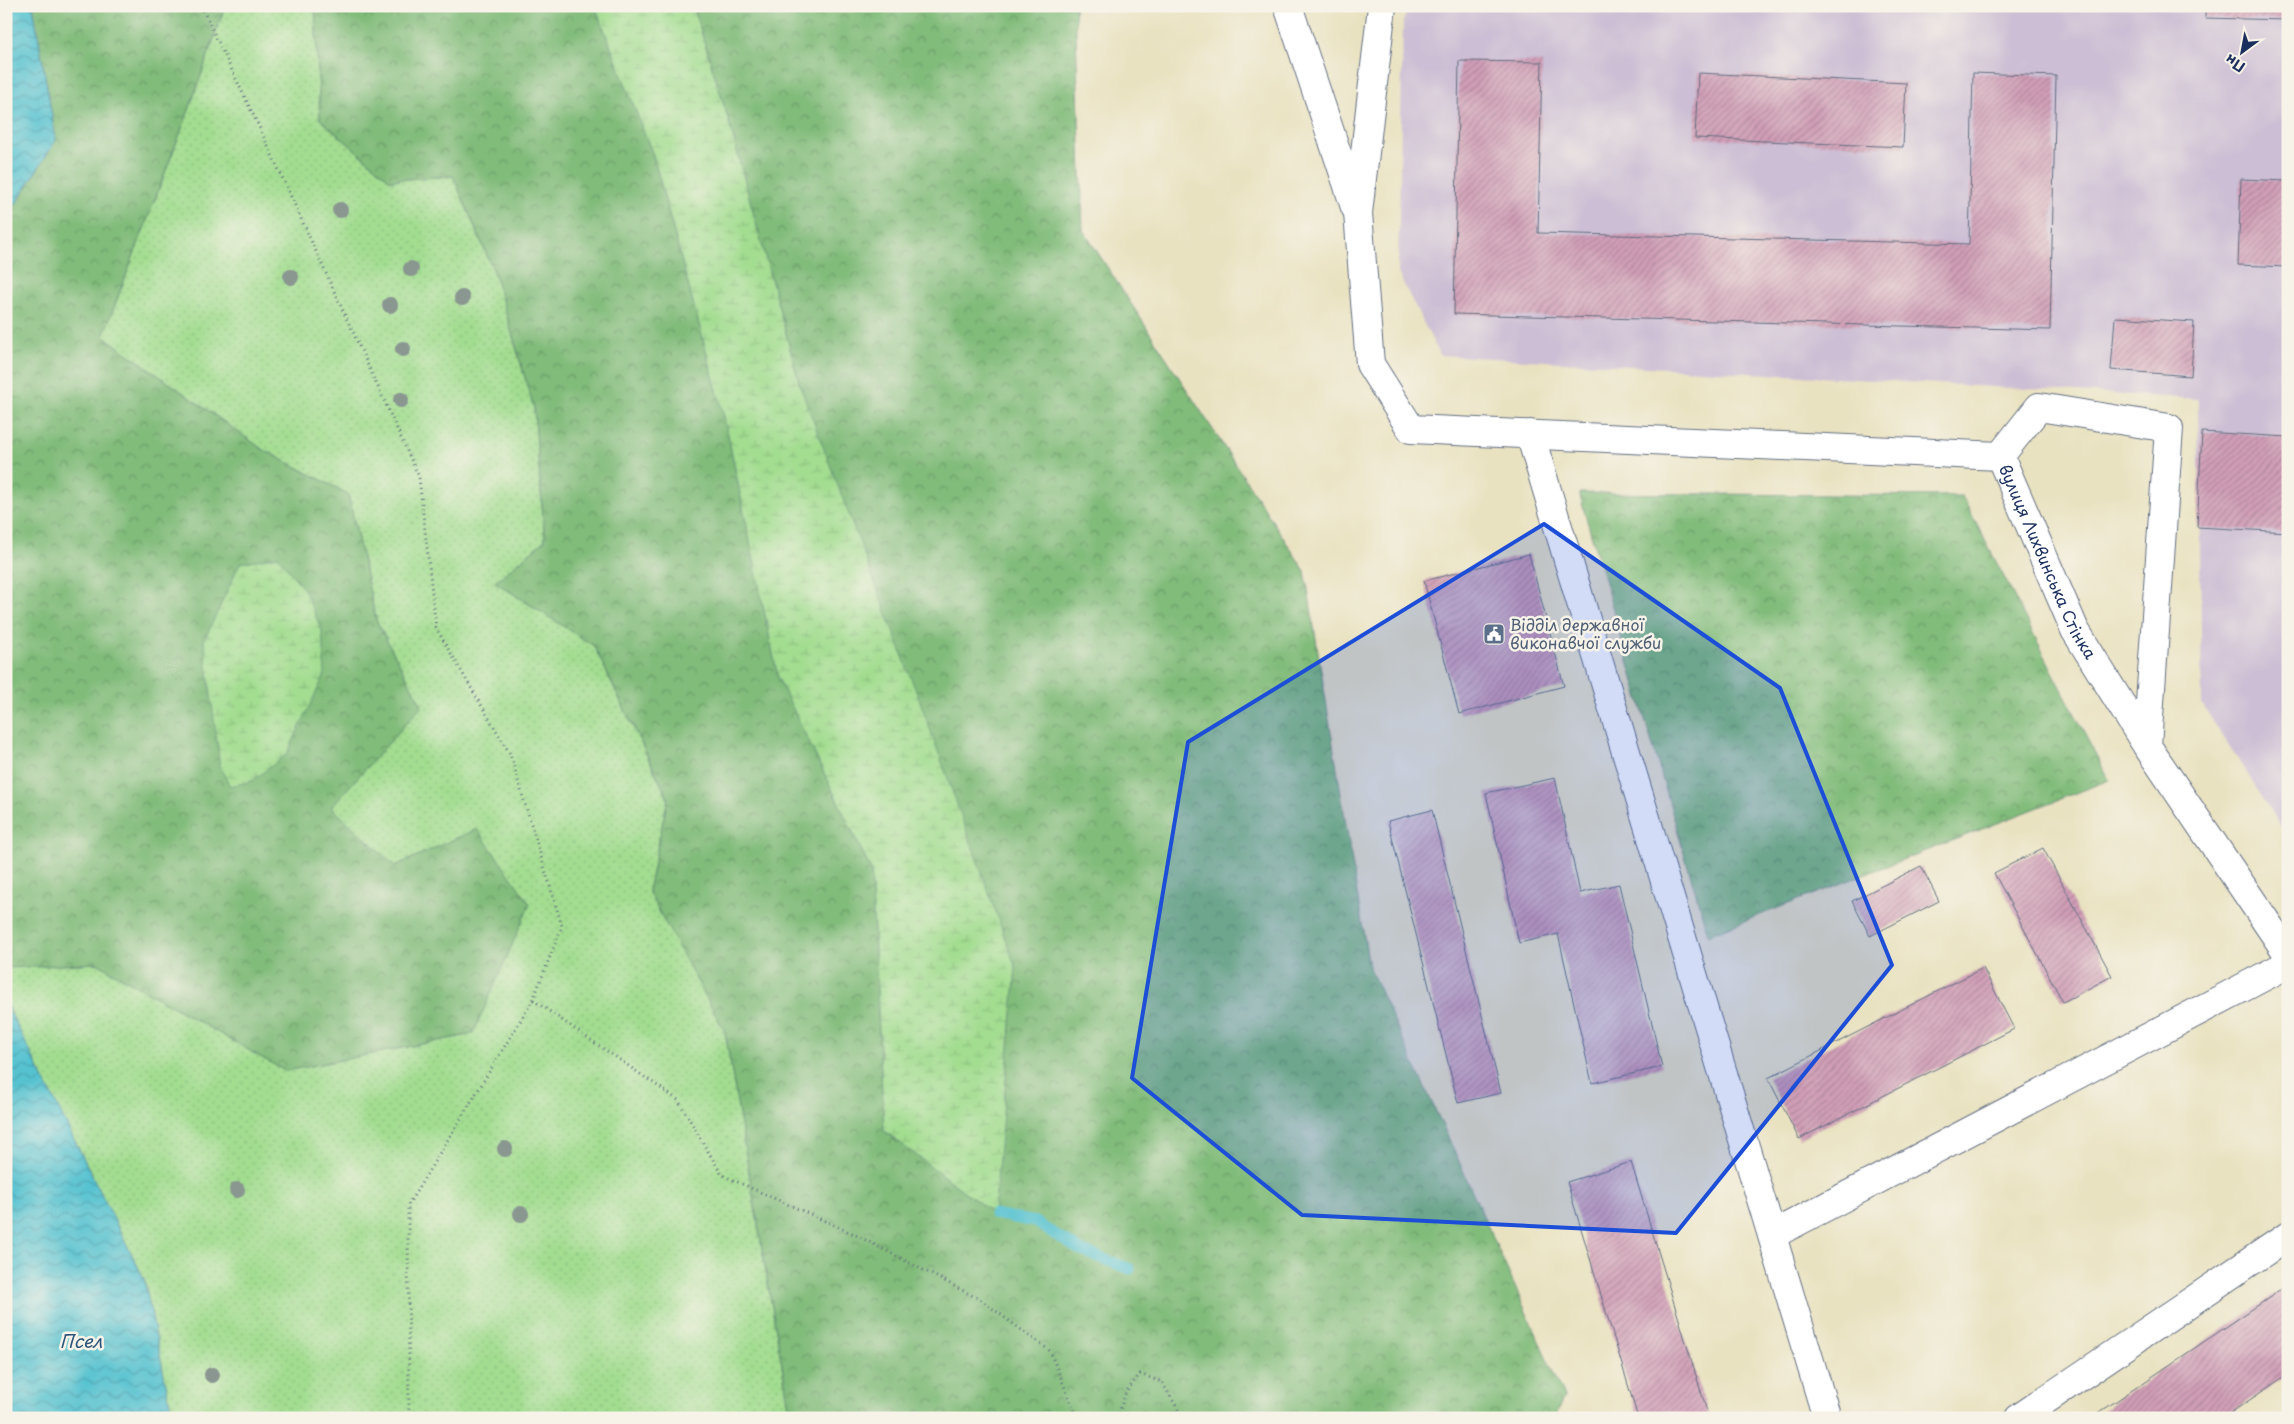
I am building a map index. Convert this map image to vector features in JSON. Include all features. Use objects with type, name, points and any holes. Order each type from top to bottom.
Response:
[{"type":"street","points":[[1288,6],[1358,213]]},
{"type":"street","points":[[1382,6],[1358,213],[1370,364],[1410,429],[2000,456]]},
{"type":"street","name":"вулиця Лихвинська Стінка","points":[[2147,746],[2169,428],[2039,408],[2000,456],[2075,630],[2147,746],[2288,954]]},
{"type":"street","points":[[1530,434],[1827,1418]]},
{"type":"street","points":[[1772,1235],[2288,964]]},
{"type":"street","points":[[2019,1418],[2288,1236]]},
{"type":"path","points":[[201,6],[265,140],[419,478],[436,628],[510,754],[562,926],[533,1000],[408,1205],[409,1418]]},
{"type":"path","points":[[533,1000],[678,1100],[722,1174],[854,1234],[982,1300],[1050,1351],[1077,1418]]},
{"type":"path","points":[[1117,1418],[1126,1392],[1140,1374],[1162,1382],[1183,1418]]},
{"type":"highlighted area","points":[[1544,524],[1780,688],[1892,965],[1676,1233],[1302,1215],[1132,1078],[1188,742]]},
{"type":"shaded area","points":[[1410,6],[2288,6],[2288,837],[2202,704],[2198,399],[1440,355],[1398,273],[1403,21]]},
{"type":"green space","points":[[33,6],[225,6],[190,107],[103,336],[262,449],[348,494],[376,620],[422,706],[331,807],[395,866],[477,829],[530,904],[473,1034],[285,1071],[97,963],[6,968],[6,219],[56,140]]},
{"type":"green space","points":[[225,6],[315,6],[320,119],[390,180],[453,176],[493,269],[534,408],[545,540],[495,582],[594,646],[668,799],[648,891],[725,1031],[791,1418],[173,1418],[144,1279],[6,1004],[6,968],[97,963],[285,1071],[473,1034],[477,829],[395,866],[330,807],[422,706],[376,620],[348,494],[262,449],[103,336],[190,107]]},
{"type":"green space","points":[[315,6],[595,6],[653,155],[725,420],[778,678],[871,870],[884,1131],[994,1214],[800,386],[727,115],[693,6],[1075,6],[1083,230],[1305,571],[1369,967],[1453,1148],[1564,1397],[1554,1418],[791,1418],[725,1032],[648,891],[668,798],[594,646],[495,582],[545,540],[534,408],[493,269],[453,176],[390,180],[320,119]]},
{"type":"green space","points":[[595,6],[693,6],[727,115],[800,386],[921,704],[1016,968],[994,1214],[884,1131],[871,870],[778,678],[725,420],[653,155]]},
{"type":"green space","points":[[1579,493],[1962,496],[2109,780],[1708,935]]},
{"type":"green space","points":[[278,556],[305,591],[322,631],[325,674],[287,754],[252,781],[230,786],[220,767],[204,641],[240,563]]},
{"type":"water","points":[[6,6],[33,6],[56,140],[6,219]]},
{"type":"water","name":"Псел","points":[[6,1004],[144,1279],[173,1418],[6,1418]]},
{"type":"building","points":[[2205,6],[2288,6],[2288,20],[2205,18]]},
{"type":"building","points":[[1459,61],[1542,62],[1538,233],[1969,244],[1973,73],[2056,76],[2050,330],[1454,314]]},
{"type":"building","points":[[1698,73],[1906,83],[1903,147],[1695,138]]},
{"type":"building","points":[[2241,179],[2288,181],[2288,267],[2238,265]]},
{"type":"building","points":[[2115,317],[2194,322],[2191,376],[2111,370]]},
{"type":"building","points":[[2202,432],[2288,437],[2288,532],[2197,527]]},
{"type":"building","name":"Відділ державної виконавчої служби","points":[[1529,554],[1564,686],[1459,714],[1424,581]]},
{"type":"building","points":[[1555,778],[1580,893],[1619,884],[1662,1067],[1592,1083],[1558,934],[1519,943],[1486,793]]},
{"type":"building","points":[[1432,810],[1501,1093],[1458,1103],[1388,821]]},
{"type":"building","points":[[2043,848],[2112,976],[2063,1002],[1994,873]]},
{"type":"building","points":[[1921,866],[1939,901],[1870,936],[1852,901]]},
{"type":"building","points":[[1983,968],[2014,1029],[1799,1139],[1768,1078]]},
{"type":"building","points":[[1631,1162],[1709,1418],[1638,1418],[1567,1182]]},
{"type":"building","points":[[2288,1285],[2288,1374],[2223,1418],[2091,1418]]},
{"type":"waterway","points":[[994,1214],[1035,1222],[1080,1250],[1130,1269]]},
{"type":"place","name":"Відділ державної виконавчої служби","points":[[1494,634]]}]
